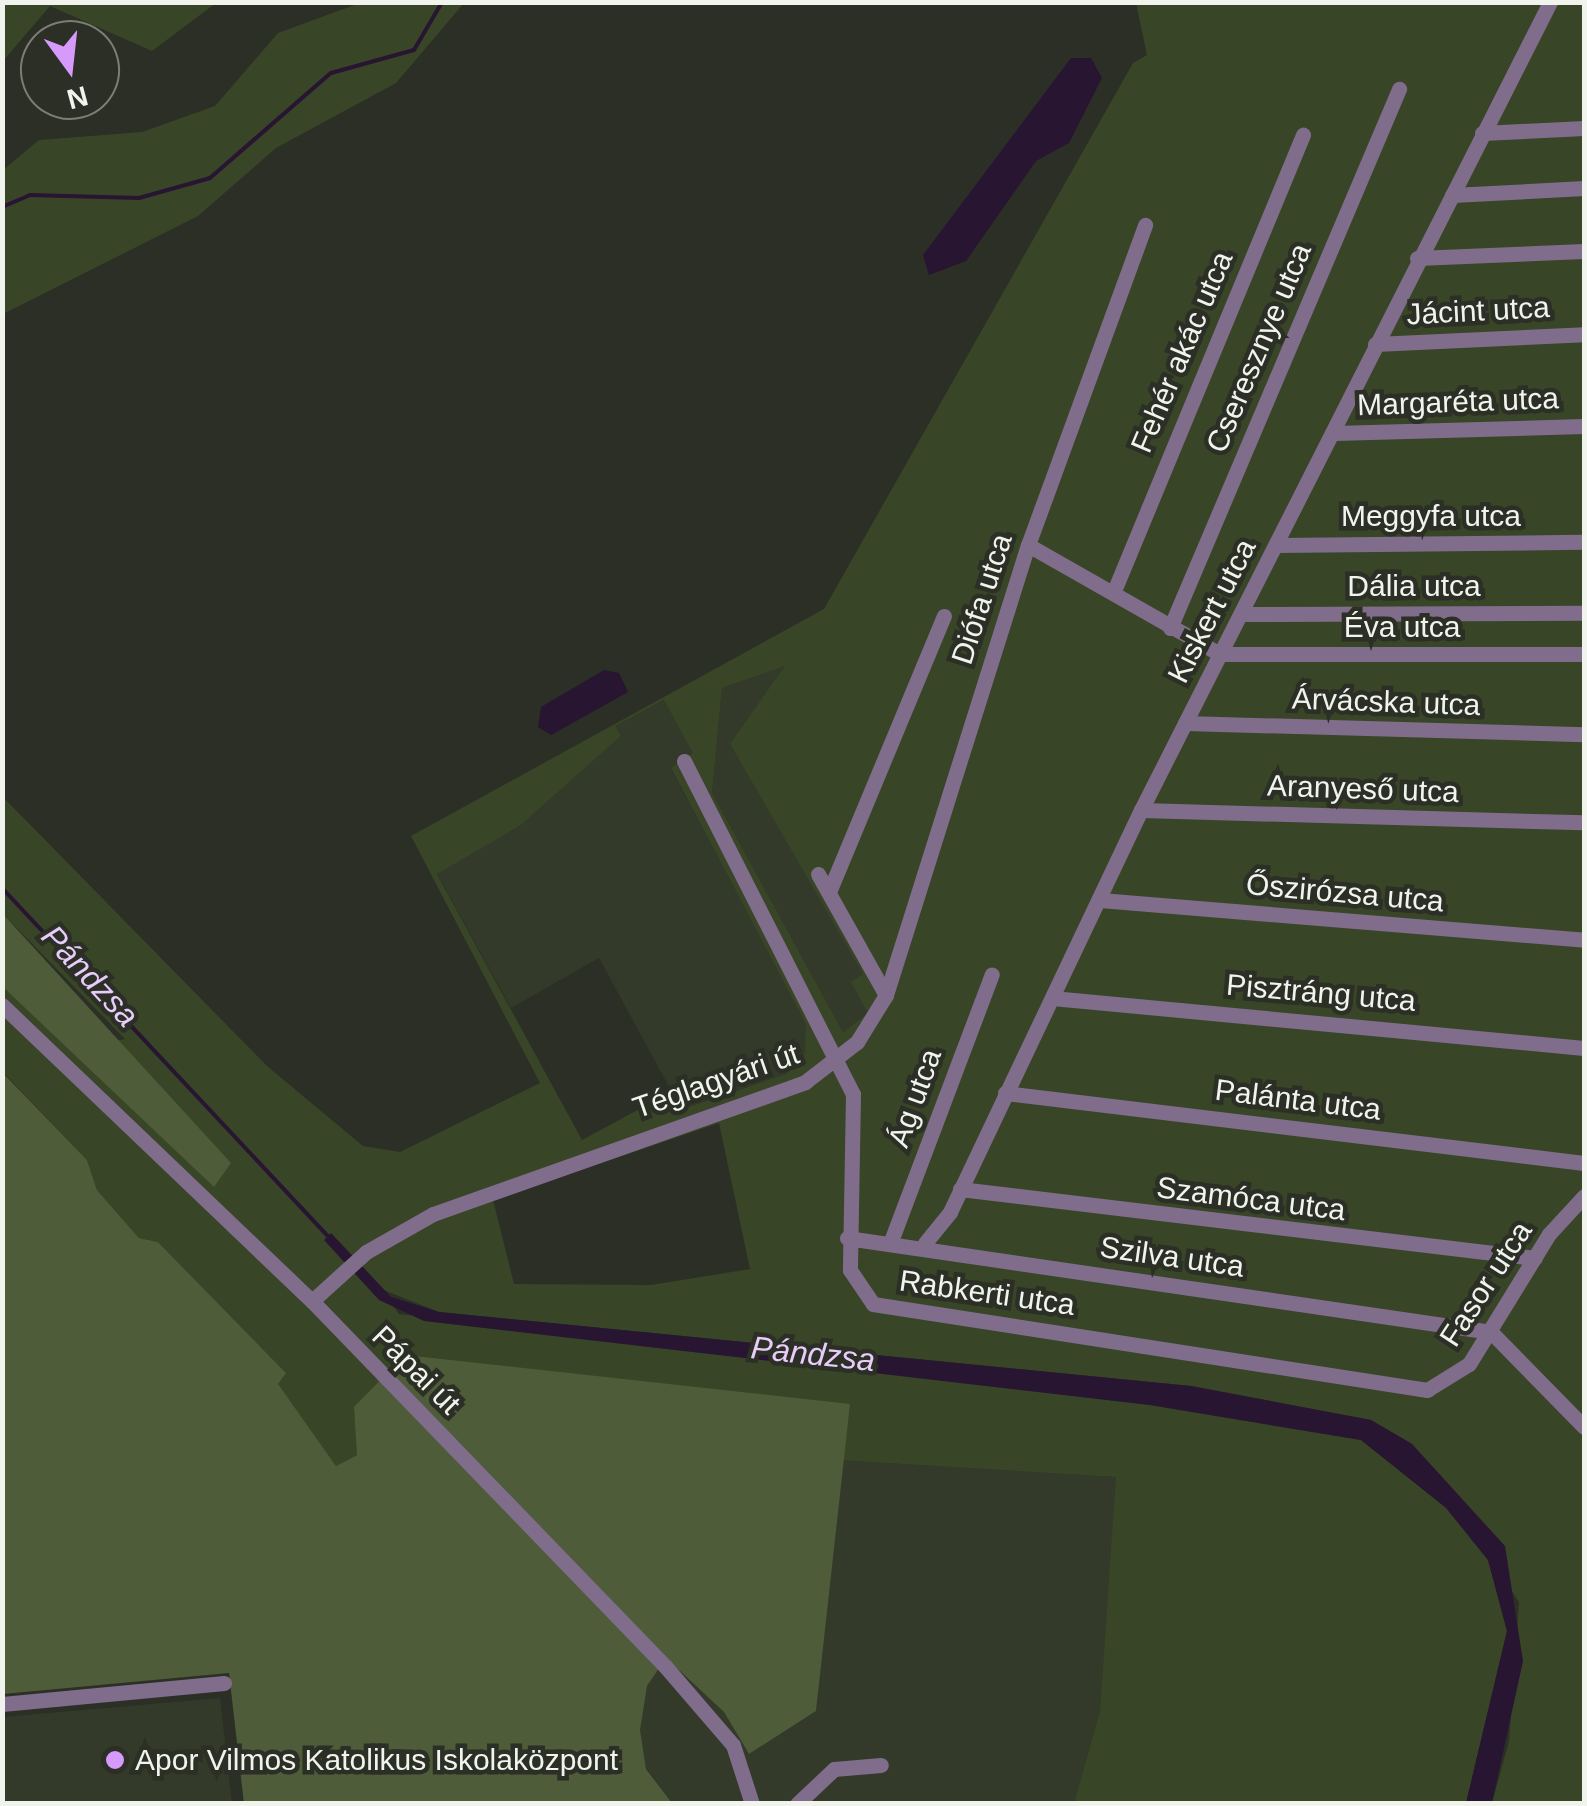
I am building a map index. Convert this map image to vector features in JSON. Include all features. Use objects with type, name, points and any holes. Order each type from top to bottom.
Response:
[{"type":"street","name":"Kiskert utca","points":[[925,1243],[960,1189],[1141,810],[1334,433],[1417,258],[1550,2]]},
{"type":"street","name":"Cseresznye utca","points":[[1170,628],[1399,89]]},
{"type":"street","points":[[1482,133],[1584,128]]},
{"type":"street","name":"Fehér akác utca","points":[[1114,591],[1303,135]]},
{"type":"street","points":[[1452,195],[1584,188]]},
{"type":"street","name":"Diófa utca","points":[[886,995],[1028,545],[1146,224]]},
{"type":"street","points":[[1417,258],[1584,251]]},
{"type":"street","name":"Jácint utca","points":[[1374,344],[1584,334]]},
{"type":"street","name":"Margaréta utca","points":[[1334,433],[1584,426]]},
{"type":"street","name":"Meggyfa utca","points":[[1277,545],[1584,542]]},
{"type":"street","points":[[1028,545],[1220,654]]},
{"type":"street","name":"Dália utca","points":[[1243,614],[1584,613]]},
{"type":"street","points":[[829,892],[944,616]]},
{"type":"street","name":"Éva utca","points":[[1220,654],[1584,654]]},
{"type":"street","name":"Árvácska utca","points":[[1185,723],[1584,734]]},
{"type":"street","name":"Téglagyári út","points":[[312,1301],[366,1252],[433,1214],[838,1063],[684,761]]},
{"type":"street","name":"Aranyeső utca","points":[[1141,810],[1584,822]]},
{"type":"street","points":[[818,874],[886,995],[838,1063]]},
{"type":"street","name":"Őszirózsa utca","points":[[1100,900],[1584,940]]},
{"type":"street","name":"Ág utca","points":[[892,1241],[992,974]]},
{"type":"street","name":"Pisztráng utca","points":[[1052,998],[1584,1048]]},
{"type":"street","name":"Pápai út","points":[[2,1004],[312,1301],[714,1718],[752,1804]]},
{"type":"street","name":"Rabkerti utca","points":[[838,1063],[854,1112],[847,1238],[855,1284],[887,1308],[1427,1390]]},
{"type":"street","name":"Palánta utca","points":[[1005,1093],[1584,1163]]},
{"type":"street","name":"Szamóca utca","points":[[960,1189],[1535,1258]]},
{"type":"street","name":"Fasor utca","points":[[1427,1390],[1457,1376],[1490,1332],[1535,1258],[1584,1196]]},
{"type":"street","name":"Szilva utca","points":[[847,1238],[925,1243],[1490,1332]]},
{"type":"street","points":[[1490,1332],[1584,1427]]},
{"type":"street","points":[[2,1704],[224,1683]]},
{"type":"street","points":[[797,1804],[834,1769],[882,1765]]},
{"type":"shaded area","points":[[787,665],[730,744],[864,974],[868,1013],[843,1032],[712,793],[722,688]]},
{"type":"shaded area","points":[[665,700],[694,754],[671,769],[807,1024],[805,1054],[786,1074],[681,1109],[599,958],[511,1008],[437,873],[521,825],[621,736],[614,726]]},
{"type":"shaded area","points":[[837,1460],[1117,1477],[1100,1711],[1074,1803],[672,1803],[646,1768],[639,1730],[647,1686],[666,1658],[724,1712],[749,1754],[816,1711]]},
{"type":"shaded area","name":"Apor Vilmos Katolikus Iskolaközpont","points":[[220,1698],[232,1803],[3,1803],[3,1717]]},
{"type":"green space","points":[[3,2],[216,2],[152,51],[120,37],[120,20],[82,20],[50,6],[38,20],[20,20],[20,41],[3,61]]},
{"type":"green space","points":[[360,3],[464,3],[396,83],[276,148],[198,216],[3,314],[3,170],[39,140],[142,132],[215,106],[278,33]]},
{"type":"green space","points":[[1136,3],[1584,3],[1584,1803],[1492,1803],[1509,1741],[1519,1602],[1412,1444],[1371,1420],[1191,1386],[439,1312],[381,1289],[399,1314],[1150,1405],[1361,1440],[1446,1507],[1488,1560],[1507,1631],[1466,1803],[1074,1803],[1100,1711],[1116,1477],[837,1460],[849,1404],[357,1455],[336,1466],[277,1384],[285,1372],[158,1242],[139,1238],[97,1190],[87,1160],[3,1072],[3,987],[78,1049],[125,1039],[3,914],[2,796],[267,1066],[363,1146],[400,1152],[540,1083],[411,836],[824,609],[1133,63],[1147,55]],"holes":[[[785,666],[730,744],[863,974],[851,982],[868,1013],[843,1032],[712,793],[722,688]],[[664,700],[693,753],[671,768],[806,1024],[805,1053],[786,1074],[682,1109],[673,1091],[582,1140],[437,874],[521,825],[621,736],[615,726]],[[719,1123],[750,1269],[651,1285],[514,1284],[493,1200]]]},
{"type":"green space","points":[[3,914],[231,1163],[214,1187],[3,987]]},
{"type":"green space","points":[[2,1072],[87,1160],[97,1190],[139,1238],[158,1242],[286,1373],[278,1384],[336,1466],[357,1455],[354,1407],[405,1355],[850,1404],[816,1711],[749,1754],[724,1712],[666,1658],[647,1686],[640,1730],[646,1769],[672,1803],[244,1804],[229,1673],[3,1694]]},
{"type":"water","points":[[1071,58],[1091,58],[1102,78],[1069,143],[1036,161],[966,261],[929,275],[923,255]]},
{"type":"water","points":[[604,670],[619,673],[628,692],[551,735],[538,727],[541,707]]},
{"type":"water","points":[[331,1233],[391,1297],[439,1312],[1191,1386],[1371,1420],[1412,1444],[1505,1546],[1523,1661],[1492,1803],[1466,1803],[1507,1631],[1488,1560],[1446,1508],[1361,1440],[1150,1405],[424,1321],[379,1300],[324,1240]]},
{"type":"waterway","points":[[2,207],[30,195],[139,198],[210,178],[331,73],[414,50],[442,2]]},
{"type":"waterway","name":"Pándzsa","points":[[2,888],[330,1239]]},
{"type":"place","name":"Apor Vilmos Katolikus Iskolaközpont","points":[[115,1760]]}]
